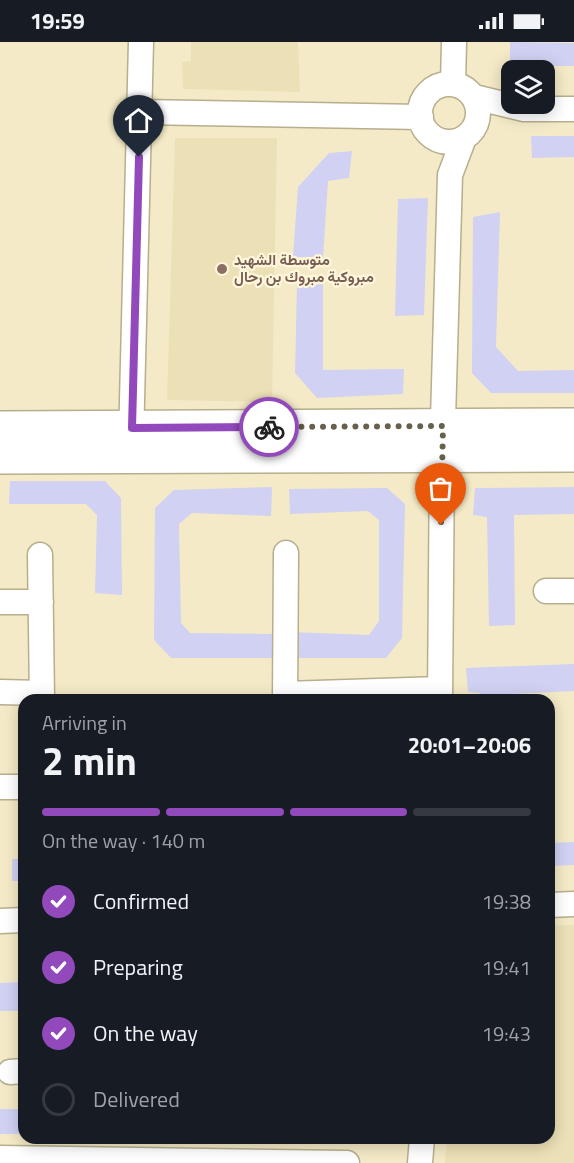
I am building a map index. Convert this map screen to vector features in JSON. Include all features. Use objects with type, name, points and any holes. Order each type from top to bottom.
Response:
[{"type":"street","points":[[131,442],[141,42]]},
{"type":"street","points":[[453,84],[454,42]]},
{"type":"street","points":[[450,176],[436,139],[423,126],[421,108],[428,92],[444,84],[453,84],[468,91],[474,97],[501,103]]},
{"type":"street","points":[[440,694],[442,440],[450,176],[468,135],[476,124],[478,115],[474,97]]},
{"type":"street","points":[[555,109],[574,109]]},
{"type":"street","points":[[140,112],[421,117]]},
{"type":"street","points":[[436,139],[455,141],[509,114]]},
{"type":"street","points":[[0,457],[131,442],[442,440],[574,425]]},
{"type":"street","points":[[0,428],[131,442]]},
{"type":"street","points":[[442,440],[574,455]]},
{"type":"street","points":[[285,694],[286,553]]},
{"type":"street","points":[[40,555],[42,694]]},
{"type":"street","points":[[546,591],[574,591]]},
{"type":"street","points":[[0,602],[41,602]]},
{"type":"street","points":[[0,692],[18,694]]},
{"type":"street","points":[[0,787],[18,787]]},
{"type":"street","points":[[555,905],[574,904]]},
{"type":"street","points":[[0,921],[18,921]]},
{"type":"street","points":[[420,1163],[422,1144]]},
{"type":"street","points":[[0,1158],[113,1149],[347,1163]]},
{"type":"shaded area","points":[[191,42],[298,42],[300,92],[183,89],[182,62],[191,61]]},
{"type":"shaded area","name":"متوسطة الشهيد مبروكية مبروك بن رحال","points":[[175,138],[277,138],[272,402],[167,400]]},
{"type":"shaded area","points":[[574,925],[574,1163],[445,1163],[447,1144],[555,1144],[555,926]]},
{"type":"building","points":[[510,42],[574,43],[574,66],[555,66],[555,60],[510,60]]},
{"type":"building","points":[[531,136],[574,136],[574,157],[532,158]]},
{"type":"building","points":[[352,151],[349,178],[328,181],[323,257],[293,257],[298,187],[329,153]]},
{"type":"building","points":[[428,198],[424,315],[395,316],[398,199]]},
{"type":"building","points":[[500,212],[496,347],[518,371],[574,370],[574,393],[491,393],[472,373],[473,217]]},
{"type":"building","points":[[323,284],[323,370],[404,369],[403,394],[317,398],[295,373],[297,285]]},
{"type":"building","points":[[10,481],[105,481],[121,498],[122,595],[95,593],[97,515],[86,504],[9,504]]},
{"type":"building","points":[[272,487],[271,516],[192,513],[179,524],[181,623],[190,633],[273,634],[272,658],[171,658],[154,640],[155,508],[174,490]]},
{"type":"building","points":[[574,487],[574,514],[514,515],[515,625],[489,626],[487,517],[473,515],[475,488]]},
{"type":"building","points":[[387,488],[405,504],[402,638],[386,658],[289,658],[290,632],[369,635],[379,621],[379,520],[368,511],[290,514],[289,489]]},
{"type":"building","points":[[574,664],[574,691],[511,694],[468,692],[466,668]]},
{"type":"building","points":[[574,842],[574,865],[555,866],[555,843]]},
{"type":"building","points":[[12,859],[18,859],[18,881],[12,881]]},
{"type":"building","points":[[18,982],[18,1011],[0,1011],[0,983]]},
{"type":"building","points":[[0,1109],[18,1109],[18,1134],[0,1134]]},
{"type":"way so far","points":[[269,427],[443,426],[441,525]]},
{"type":"place","name":"متوسطة الشهيد مبروكية مبروك بن رحال","points":[[222,269]]},
{"type":"route","points":[[139,157],[132,428],[269,427]]}]
